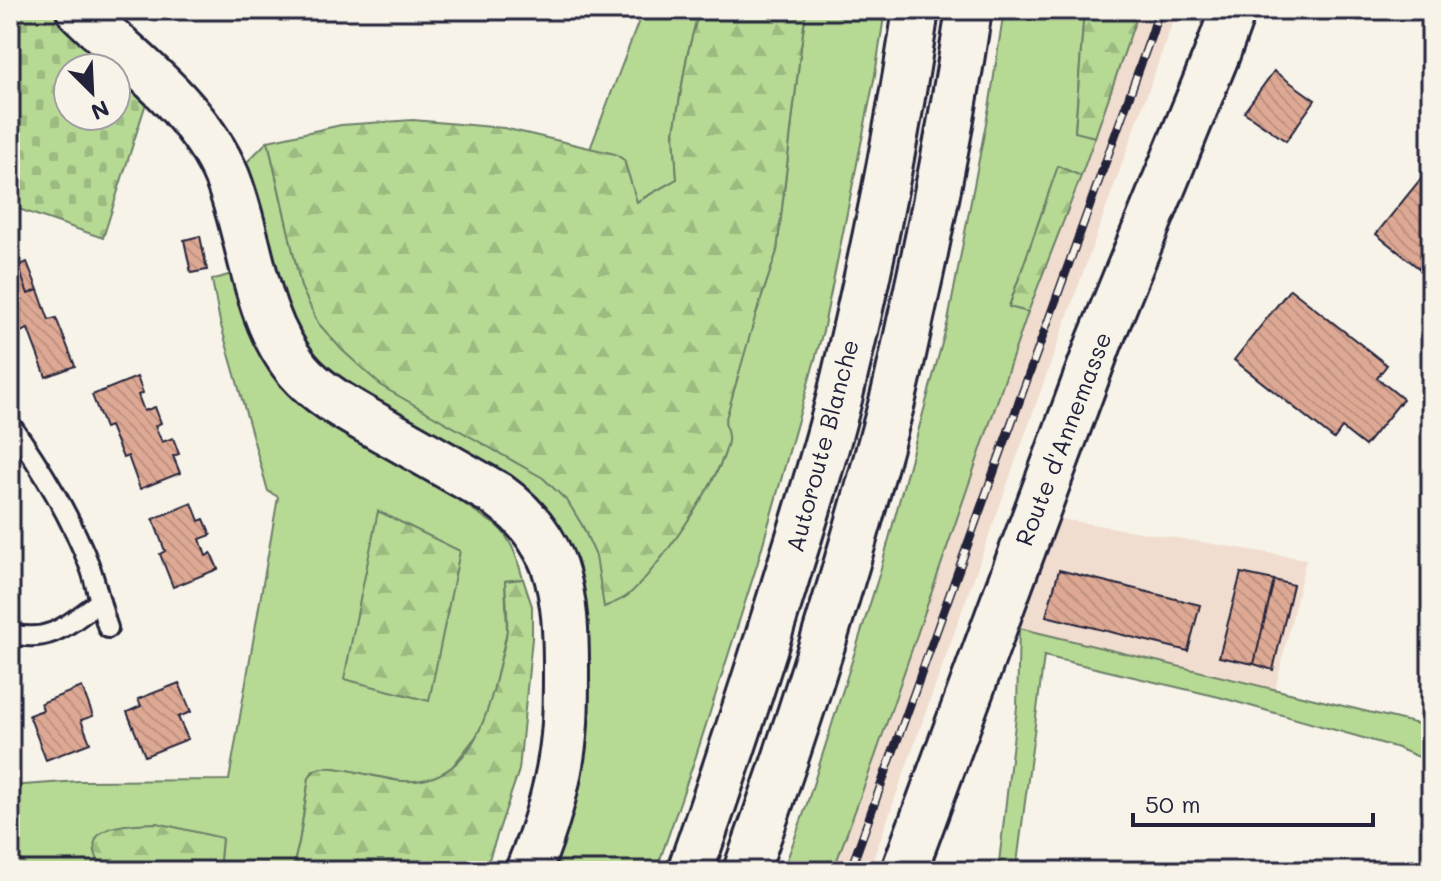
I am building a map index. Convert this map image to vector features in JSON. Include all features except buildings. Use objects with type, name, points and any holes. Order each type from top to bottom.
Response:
[{"type":"main road","points":[[79,10],[156,81],[206,138],[226,175],[273,331],[298,370],[342,406],[516,508],[547,551],[564,609],[565,726],[555,787],[528,871]]},
{"type":"main road","name":"Autoroute Blanche","points":[[690,871],[753,684],[840,393],[872,253],[916,10]]},
{"type":"main road","points":[[746,871],[842,579],[892,400],[926,252],[969,10]]},
{"type":"main road","name":"Route d'Annemasse","points":[[904,871],[1093,358],[1233,10]]},
{"type":"lane","points":[[10,424],[69,523],[90,568],[108,628]]},
{"type":"lane","points":[[10,633],[34,638],[49,635],[100,601]]},
{"type":"shaded area","points":[[1139,10],[1177,10],[869,871],[833,871],[1020,333],[1081,176]]},
{"type":"shaded area","points":[[1060,519],[1306,559],[1275,690],[1019,628]]},
{"type":"green space","points":[[10,10],[56,10],[97,52],[52,52],[52,132],[132,132],[132,89],[146,103],[103,238],[10,206]]},
{"type":"green space","points":[[643,10],[699,10],[687,56],[674,132],[677,179],[636,202],[590,149]]},
{"type":"green space","points":[[699,10],[806,10],[777,251],[725,422],[728,441],[714,477],[654,567],[627,596],[604,607],[596,556],[568,502],[543,478],[383,387],[342,350],[318,323],[301,287],[268,141],[341,125],[413,120],[504,128],[615,154],[624,160],[637,202],[677,179],[674,132],[687,56]]},
{"type":"green space","points":[[806,10],[885,10],[875,75],[823,331],[757,565],[656,871],[551,871],[571,808],[580,587],[324,368],[308,349],[288,314],[275,261],[244,165],[268,141],[287,225],[756,314],[777,251]]},
{"type":"green space","points":[[1004,10],[1084,10],[1075,131],[1095,137],[1081,176],[1058,167],[1009,306],[1028,312],[833,871],[783,871],[880,572],[948,321],[990,102]]},
{"type":"green space","points":[[1084,10],[1139,10],[1095,137],[1075,132]]},
{"type":"green space","points":[[1058,166],[1081,176],[1028,312],[1009,307]]},
{"type":"green space","points":[[235,273],[388,452],[497,526],[511,544],[523,579],[505,581],[507,631],[491,702],[481,730],[452,767],[426,780],[405,782],[335,768],[313,771],[309,778],[292,871],[219,871],[222,838],[98,860],[127,871],[10,871],[10,786],[79,781],[229,780],[278,497],[268,491],[220,322],[212,280]]},
{"type":"green space","points":[[378,511],[460,551],[429,701],[344,679]]},
{"type":"green space","points":[[523,579],[532,606],[532,638],[519,770],[485,871],[292,871],[309,778],[316,770],[332,768],[397,781],[417,781],[444,772],[469,749],[491,700],[505,644],[505,581]]},
{"type":"green space","points":[[1019,628],[1431,727],[1431,762],[1395,747],[1219,697],[1044,656],[1016,871],[998,871],[1017,707]]},
{"type":"green space","points":[[157,823],[222,838],[219,871],[127,871],[98,860],[94,848],[96,838],[103,832],[123,825]]},
{"type":"railway","points":[[850,871],[1159,10]]}]
